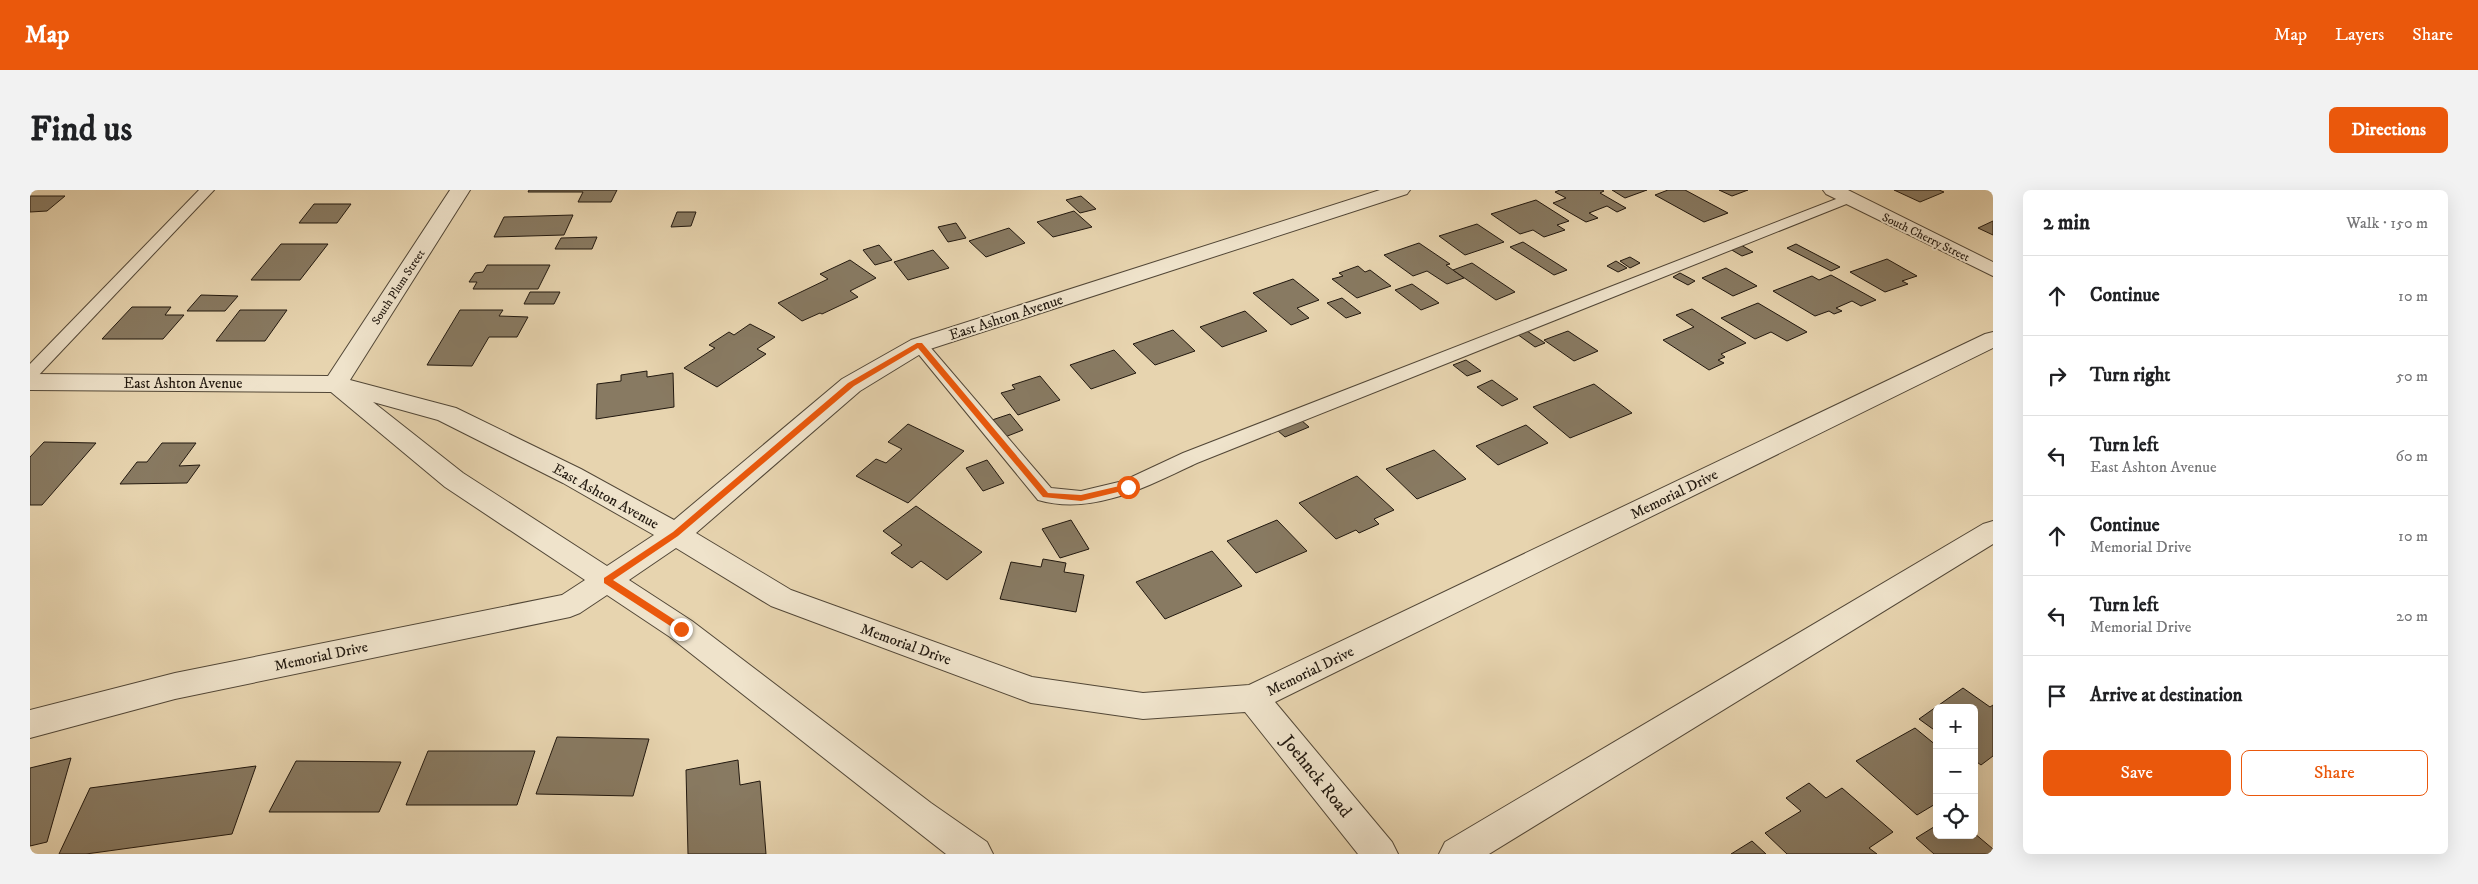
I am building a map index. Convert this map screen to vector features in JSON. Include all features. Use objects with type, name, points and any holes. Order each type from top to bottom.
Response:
[{"type":"street","name":"South Plum Street","points":[[335,384],[460,190]]},
{"type":"street","points":[[1332,190],[1354,205]]},
{"type":"street","name":"East Ashton Avenue","points":[[30,382],[335,384],[446,414],[572,476],[676,534],[851,385],[919,345],[1400,190]]},
{"type":"street","name":"South Cherry Street","points":[[1841,194],[1993,270]]},
{"type":"street","name":"Memorial Drive","points":[[30,724],[175,686],[570,605],[676,534],[781,598],[1031,690],[1143,706],[1253,698],[1993,339]]},
{"type":"street","points":[[335,384],[454,480],[681,629],[920,814],[975,854]]},
{"type":"street","points":[[1458,854],[1993,531]]},
{"type":"street","name":"Joehnck Road","points":[[1253,698],[1380,854]]},
{"type":"lane","points":[[30,374],[207,190]]},
{"type":"lane","points":[[919,345],[1045,495],[1081,498],[1128,487],[1190,458],[1841,194]]},
{"type":"building","points":[[529,190],[617,190],[611,202],[578,202],[583,192],[528,192]]},
{"type":"building","points":[[1560,190],[1602,190],[1604,191],[1600,193],[1626,208],[1617,212],[1607,206],[1589,213],[1598,218],[1586,222],[1553,203],[1566,198],[1555,192]]},
{"type":"building","points":[[1612,190],[1647,190],[1625,198]]},
{"type":"building","points":[[1668,190],[1685,190],[1728,213],[1704,222],[1655,195]]},
{"type":"building","points":[[1719,190],[1748,190],[1732,196]]},
{"type":"building","points":[[1894,190],[1939,190],[1944,192],[1920,202]]},
{"type":"building","points":[[30,196],[65,196],[47,211],[30,212]]},
{"type":"building","points":[[1081,196],[1096,209],[1080,213],[1066,200]]},
{"type":"building","points":[[1536,200],[1569,221],[1557,225],[1565,230],[1544,237],[1533,230],[1520,234],[1491,214]]},
{"type":"building","points":[[314,204],[351,204],[337,223],[299,223]]},
{"type":"building","points":[[1074,211],[1092,227],[1053,237],[1037,222]]},
{"type":"building","points":[[677,212],[696,212],[691,226],[671,227]]},
{"type":"building","points":[[573,215],[564,235],[494,237],[504,217]]},
{"type":"building","points":[[1993,221],[1993,235],[1978,228]]},
{"type":"building","points":[[956,223],[966,238],[948,242],[938,227]]},
{"type":"building","points":[[1477,224],[1504,242],[1465,255],[1439,236]]},
{"type":"building","points":[[1009,228],[1025,243],[986,257],[969,241]]},
{"type":"building","points":[[597,237],[592,249],[555,249],[561,238]]},
{"type":"building","points":[[1523,242],[1567,270],[1554,275],[1510,247]]},
{"type":"building","points":[[1419,243],[1450,264],[1446,265],[1464,278],[1447,284],[1427,271],[1413,276],[1384,255]]},
{"type":"building","points":[[281,244],[328,244],[300,280],[251,280]]},
{"type":"building","points":[[1796,244],[1840,267],[1831,271],[1787,248]]},
{"type":"building","points":[[879,245],[892,260],[875,265],[863,250]]},
{"type":"building","points":[[1741,245],[1753,252],[1742,256],[1730,249]]},
{"type":"building","points":[[933,250],[949,268],[908,280],[894,262]]},
{"type":"building","points":[[1630,257],[1640,263],[1630,268],[1620,261]]},
{"type":"building","points":[[1887,259],[1917,276],[1902,281],[1908,284],[1885,292],[1850,272]]},
{"type":"building","points":[[850,260],[876,278],[850,291],[858,297],[802,321],[778,303],[828,279],[820,274]]},
{"type":"building","points":[[1616,261],[1627,268],[1618,272],[1607,266]]},
{"type":"building","points":[[1472,263],[1515,292],[1496,300],[1453,270]]},
{"type":"building","points":[[487,265],[550,265],[538,289],[473,289],[477,282],[469,282],[475,273],[483,272]]},
{"type":"building","points":[[1358,266],[1365,272],[1370,270],[1391,286],[1357,298],[1332,279],[1343,276],[1339,273]]},
{"type":"building","points":[[1726,268],[1757,286],[1733,296],[1702,278]]},
{"type":"building","points":[[1680,273],[1695,281],[1688,285],[1673,277]]},
{"type":"building","points":[[1831,275],[1876,300],[1861,306],[1852,301],[1836,308],[1842,311],[1834,314],[1829,311],[1815,316],[1773,291],[1812,276],[1819,280]]},
{"type":"building","points":[[1293,279],[1319,300],[1297,308],[1309,318],[1291,325],[1253,293]]},
{"type":"building","points":[[1412,284],[1439,303],[1421,310],[1395,290]]},
{"type":"building","points":[[530,292],[560,292],[554,304],[524,304]]},
{"type":"building","points":[[201,295],[238,296],[225,311],[187,311]]},
{"type":"building","points":[[1342,298],[1361,313],[1346,318],[1327,303]]},
{"type":"building","points":[[1758,303],[1807,332],[1787,341],[1771,332],[1755,339],[1721,318]]},
{"type":"building","points":[[132,307],[171,307],[165,315],[184,315],[163,339],[102,339]]},
{"type":"building","points":[[1692,309],[1746,343],[1721,354],[1725,357],[1718,360],[1724,363],[1709,370],[1663,340],[1694,327],[1676,315]]},
{"type":"building","points":[[240,310],[287,310],[265,341],[216,341]]},
{"type":"building","points":[[460,310],[503,310],[499,316],[528,317],[517,337],[489,337],[472,366],[427,365]]},
{"type":"building","points":[[1245,311],[1267,331],[1222,347],[1200,327]]},
{"type":"building","points":[[750,324],[775,337],[757,349],[766,354],[717,387],[684,368],[715,348],[709,345],[729,332],[734,335]]},
{"type":"building","points":[[1173,330],[1195,351],[1155,365],[1133,344]]},
{"type":"building","points":[[1527,331],[1545,343],[1535,347],[1517,334]]},
{"type":"building","points":[[1568,331],[1598,351],[1574,361],[1544,340]]},
{"type":"building","points":[[1114,350],[1136,373],[1091,389],[1070,365]]},
{"type":"building","points":[[1466,360],[1481,371],[1467,376],[1453,365]]},
{"type":"building","points":[[647,371],[647,377],[673,373],[674,407],[596,419],[597,384],[621,381],[621,375]]},
{"type":"building","points":[[1040,376],[1060,400],[1018,415],[1001,393],[1015,389],[1012,385]]},
{"type":"building","points":[[1492,380],[1518,399],[1502,406],[1477,387]]},
{"type":"building","points":[[1594,384],[1632,413],[1570,438],[1533,407]]},
{"type":"building","points":[[1010,414],[1023,430],[1005,437],[992,420]]},
{"type":"building","points":[[1301,420],[1309,427],[1285,437],[1277,430]]},
{"type":"building","points":[[908,424],[964,451],[908,503],[856,476],[876,459],[886,463],[902,449],[888,442]]},
{"type":"building","points":[[1526,425],[1548,443],[1498,465],[1476,446]]},
{"type":"building","points":[[44,442],[96,443],[42,505],[30,505],[30,457]]},
{"type":"building","points":[[162,443],[196,443],[179,466],[200,465],[187,483],[120,484],[137,462],[147,462]]},
{"type":"building","points":[[1434,450],[1466,479],[1417,499],[1386,469]]},
{"type":"building","points":[[987,460],[1004,483],[983,491],[966,468]]},
{"type":"building","points":[[1357,476],[1394,510],[1374,519],[1379,524],[1359,533],[1356,530],[1336,539],[1299,503]]},
{"type":"building","points":[[916,506],[982,552],[947,580],[921,561],[912,568],[891,553],[902,545],[883,531]]},
{"type":"building","points":[[1071,520],[1089,549],[1060,558],[1042,529]]},
{"type":"building","points":[[1277,520],[1307,551],[1256,573],[1227,541]]},
{"type":"building","points":[[1212,551],[1242,586],[1165,619],[1136,582]]},
{"type":"building","points":[[1043,559],[1066,563],[1064,572],[1084,575],[1076,612],[1000,599],[1011,562],[1041,567]]},
{"type":"building","points":[[1963,688],[1990,707],[1993,705],[1993,756],[1981,765],[1978,763],[1978,704],[1940,704]]},
{"type":"building","points":[[1933,709],[1933,729],[1919,719]]},
{"type":"building","points":[[1915,728],[1933,743],[1933,805],[1917,815],[1856,761]]},
{"type":"building","points":[[557,737],[649,739],[633,796],[536,794]]},
{"type":"building","points":[[428,751],[535,751],[517,805],[406,805]]},
{"type":"building","points":[[71,758],[47,842],[30,846],[30,768]]},
{"type":"building","points":[[738,760],[740,785],[760,781],[766,854],[688,854],[686,770]]},
{"type":"building","points":[[296,761],[401,762],[379,812],[269,812]]},
{"type":"building","points":[[256,766],[232,834],[86,854],[59,854],[90,788]]},
{"type":"building","points":[[1809,783],[1826,798],[1842,788],[1893,832],[1869,848],[1877,854],[1787,854],[1765,833],[1801,811],[1786,798]]},
{"type":"building","points":[[1933,827],[1933,839],[1978,839],[1978,836],[1993,849],[1993,854],[1934,854],[1916,838]]},
{"type":"building","points":[[1752,841],[1766,854],[1731,854]]},
{"type":"route","points":[[681,629],[607,580],[676,534],[851,385],[919,345],[1045,495],[1081,498],[1128,487]]}]
